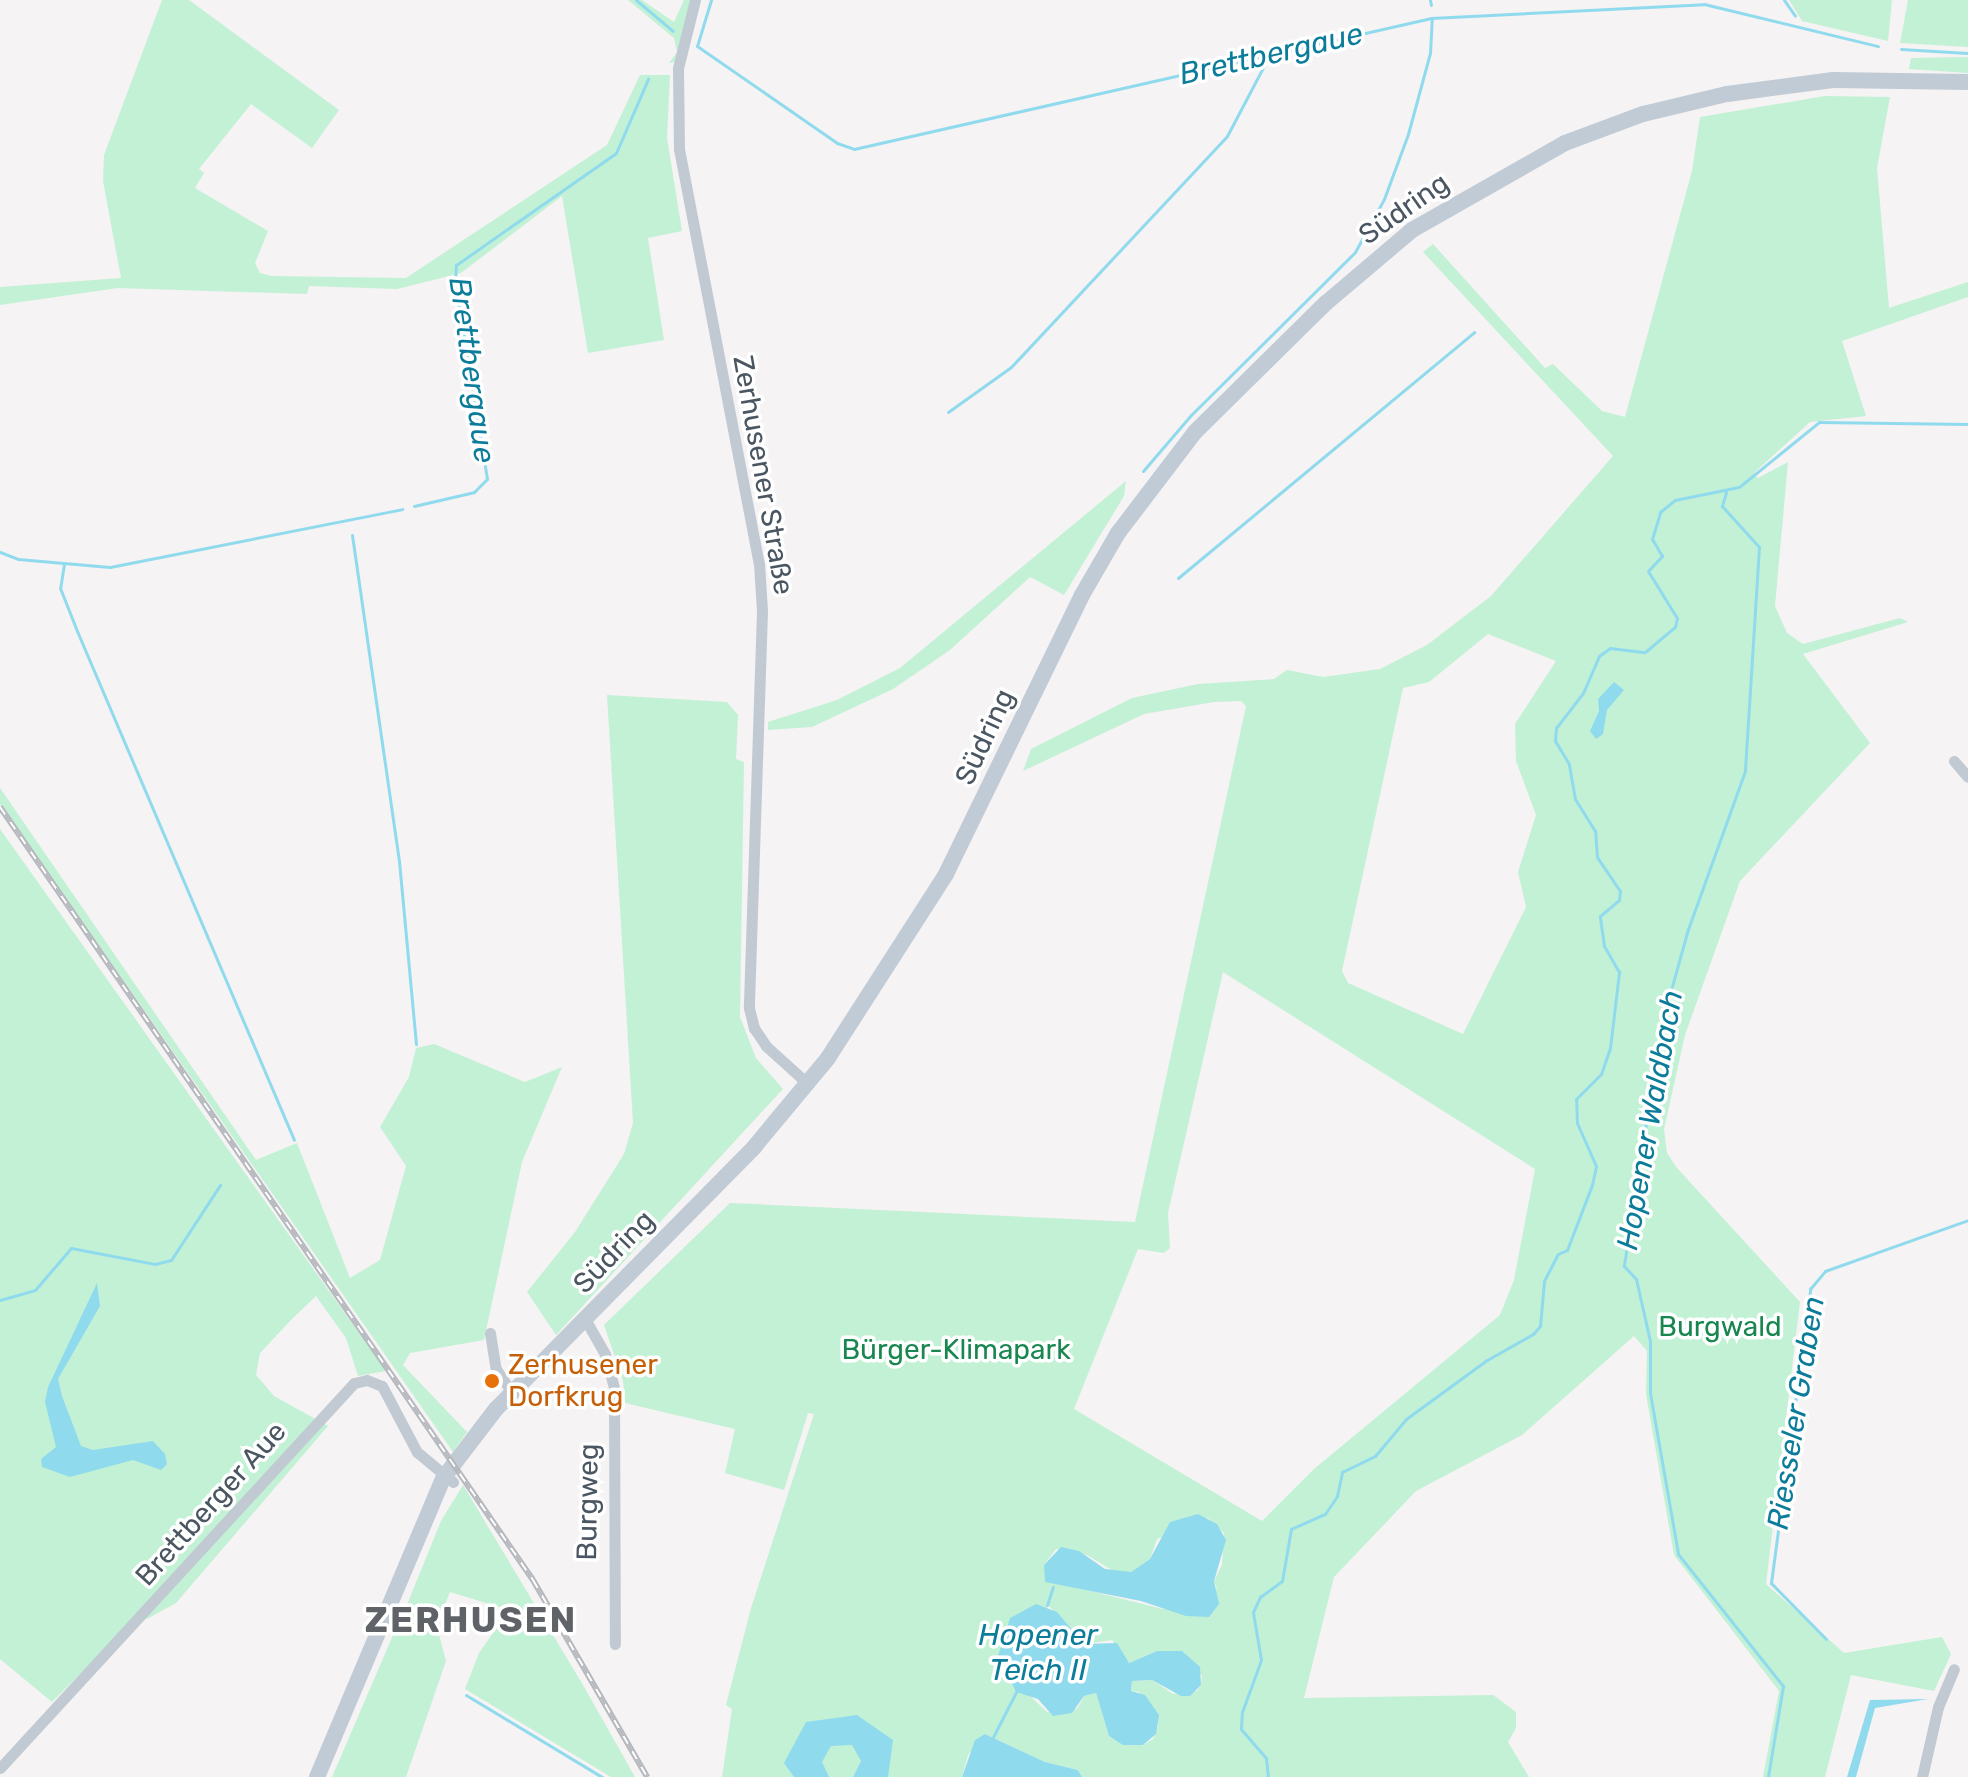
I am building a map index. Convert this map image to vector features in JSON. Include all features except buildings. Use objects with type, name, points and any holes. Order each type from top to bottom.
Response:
[{"type":"main road","name":"Südring","points":[[317,1777],[449,1480],[512,1393],[755,1146],[808,1084],[870,997],[946,874],[1082,595],[1135,507],[1195,432],[1370,264],[1490,182],[1565,143],[1643,114],[1727,94],[1833,80],[1968,82]]},
{"type":"street","name":"Zerhusener Straße","points":[[695,0],[678,68],[679,149],[759,564],[749,1008],[766,1046],[808,1084]]},
{"type":"street","points":[[1954,761],[1968,777]]},
{"type":"street","name":"Burgweg","points":[[585,1319],[605,1354],[614,1388],[615,1644]]},
{"type":"street","points":[[490,1333],[496,1369],[512,1393]]},
{"type":"street","name":"Brettberger Aue","points":[[0,1768],[354,1383],[367,1380],[382,1386],[417,1452],[449,1480]]},
{"type":"street","points":[[1922,1777],[1938,1707],[1954,1669]]},
{"type":"green space","points":[[162,0],[189,0],[339,110],[312,148],[251,104],[199,169],[204,173],[195,188],[268,231],[255,263],[260,273],[271,276],[406,278],[607,145],[640,75],[670,75],[667,138],[682,231],[648,238],[664,340],[588,353],[562,196],[461,273],[397,289],[309,286],[307,294],[118,288],[0,305],[0,287],[121,278],[103,181],[104,155]]},
{"type":"green space","points":[[628,0],[642,0],[674,22],[684,0],[692,0],[675,62],[669,63],[677,52],[674,38]]},
{"type":"green space","points":[[1789,0],[1892,0],[1888,41],[1802,21]]},
{"type":"green space","points":[[1908,0],[1968,0],[1968,47],[1900,43]]},
{"type":"green space","points":[[1968,57],[1968,73],[1909,69],[1911,58]]},
{"type":"green space","points":[[1825,96],[1890,97],[1877,168],[1889,308],[1968,282],[1968,297],[1842,341],[1866,416],[1810,422],[1754,473],[1758,478],[1788,462],[1775,606],[1787,633],[1803,644],[1900,618],[1908,622],[1803,654],[1870,743],[1740,881],[1685,1035],[1664,1129],[1667,1153],[1677,1168],[1800,1302],[1766,1584],[1844,1653],[1942,1637],[1951,1654],[1934,1691],[1851,1675],[1825,1777],[1763,1777],[1779,1691],[1674,1555],[1646,1394],[1647,1351],[1634,1336],[1522,1435],[1416,1491],[1334,1577],[1304,1698],[1493,1695],[1516,1712],[1516,1728],[1508,1742],[1529,1777],[1082,1777],[1078,1770],[1045,1762],[985,1734],[968,1755],[962,1777],[722,1777],[732,1709],[726,1705],[751,1608],[814,1414],[808,1413],[784,1490],[725,1473],[735,1429],[625,1403],[623,1381],[604,1325],[730,1203],[1135,1222],[1246,706],[1241,701],[1214,702],[1144,714],[1023,771],[1031,749],[1132,698],[1198,684],[1274,679],[1287,670],[1323,677],[1380,669],[1427,645],[1491,596],[1613,456],[1423,252],[1433,244],[1545,368],[1553,364],[1602,411],[1625,417],[1692,171],[1700,117]],"holes":[[[1488,634],[1556,661],[1515,724],[1516,761],[1536,815],[1518,872],[1526,907],[1463,1034],[1348,983],[1342,971],[1403,688],[1429,682]],[[1223,972],[1535,1169],[1514,1280],[1500,1315],[1314,1469],[1262,1521],[1074,1409],[1138,1249],[1164,1253],[1170,1248],[1168,1213]],[[1208,1518],[1224,1533],[1222,1565],[1214,1581],[1217,1588],[1163,1609],[1062,1584],[1044,1565],[1056,1549],[1087,1555],[1115,1572],[1131,1572],[1150,1559],[1157,1539]],[[1048,1605],[1084,1644],[1112,1640],[1129,1663],[1157,1651],[1202,1675],[1197,1691],[1173,1694],[1152,1680],[1132,1681],[1131,1691],[1139,1692],[1158,1725],[1153,1739],[1143,1745],[1123,1744],[1109,1736],[1096,1693],[1084,1696],[1077,1709],[1047,1712],[1028,1694]]]},
{"type":"green space","points":[[1126,481],[1124,496],[1064,595],[1030,577],[950,650],[893,689],[812,727],[768,730],[768,722],[837,700],[900,668]]},
{"type":"green space","points":[[607,695],[727,702],[738,715],[736,759],[744,762],[740,1017],[756,1058],[783,1089],[556,1335],[527,1292],[575,1232],[624,1154],[633,1123]]},
{"type":"green space","points":[[0,788],[256,1160],[297,1143],[350,1278],[380,1260],[406,1166],[380,1127],[409,1077],[416,1048],[434,1044],[525,1082],[562,1067],[522,1162],[484,1340],[410,1353],[403,1365],[467,1432],[453,1452],[0,804]]},
{"type":"green space","points":[[0,829],[386,1371],[358,1376],[346,1338],[316,1296],[292,1319],[260,1353],[256,1375],[274,1396],[328,1426],[176,1603],[147,1619],[139,1615],[52,1702],[0,1659]]},
{"type":"green space","points":[[463,1485],[635,1777],[611,1777],[465,1689],[479,1653],[509,1610],[450,1592],[437,1624],[404,1612],[441,1521]]},
{"type":"green space","points":[[400,1619],[438,1631],[446,1661],[406,1777],[332,1777]]},
{"type":"water","points":[[1614,682],[1624,690],[1607,710],[1603,734],[1596,739],[1590,731],[1599,711],[1598,699]]},
{"type":"water","points":[[97,1283],[100,1306],[58,1379],[62,1396],[81,1446],[93,1450],[153,1441],[165,1454],[167,1464],[161,1470],[133,1460],[70,1477],[42,1467],[41,1459],[56,1447],[45,1402],[48,1387]]},
{"type":"water","points":[[1198,1514],[1217,1524],[1226,1540],[1214,1581],[1219,1604],[1209,1617],[1186,1616],[1141,1601],[1045,1582],[1044,1565],[1061,1547],[1079,1551],[1105,1569],[1131,1572],[1150,1559],[1170,1522]]},
{"type":"water","name":"Hopener Teich II","points":[[1036,1604],[1057,1612],[1084,1644],[1117,1643],[1129,1663],[1157,1651],[1182,1651],[1200,1667],[1201,1685],[1190,1696],[1181,1696],[1152,1680],[1132,1681],[1131,1691],[1145,1695],[1159,1715],[1156,1734],[1143,1745],[1123,1745],[1109,1736],[1096,1693],[1084,1696],[1072,1713],[1053,1716],[1038,1699],[1016,1692],[998,1656],[1010,1618]]},
{"type":"water","points":[[1928,1699],[1875,1708],[1856,1777],[1847,1777],[1870,1700]]},
{"type":"water","points":[[857,1715],[893,1740],[888,1777],[853,1777],[861,1761],[852,1745],[831,1746],[822,1762],[829,1777],[794,1777],[784,1763],[806,1722]]},
{"type":"water","points":[[985,1734],[1045,1762],[1078,1770],[1082,1777],[962,1777],[975,1740]]},
{"type":"waterway","points":[[636,0],[673,31]]},
{"type":"waterway","name":"Brettbergaue","points":[[711,0],[697,46],[837,143],[854,149],[1431,18],[1704,4],[1878,46]]},
{"type":"waterway","points":[[1430,0],[1431,5]]},
{"type":"waterway","points":[[1784,0],[1795,16]]},
{"type":"waterway","points":[[1143,471],[1191,415],[1355,252],[1384,199],[1408,134],[1430,53],[1432,20]]},
{"type":"waterway","name":"Brettbergaue","points":[[1901,49],[1968,53]]},
{"type":"waterway","points":[[948,412],[1011,367],[1227,136],[1270,54]]},
{"type":"waterway","name":"Brettbergaue","points":[[414,506],[474,492],[487,479],[455,282],[456,265],[616,153],[648,79]]},
{"type":"waterway","points":[[1178,578],[1474,332]]},
{"type":"waterway","points":[[1268,1777],[1266,1758],[1241,1729],[1242,1712],[1261,1660],[1253,1612],[1260,1597],[1282,1581],[1291,1529],[1325,1514],[1337,1496],[1342,1472],[1375,1456],[1406,1419],[1487,1360],[1533,1334],[1540,1326],[1544,1281],[1558,1254],[1567,1250],[1592,1185],[1596,1166],[1577,1123],[1576,1099],[1601,1074],[1610,1048],[1619,972],[1604,946],[1600,916],[1619,900],[1620,891],[1597,857],[1595,831],[1575,799],[1569,764],[1555,741],[1556,728],[1583,693],[1599,656],[1610,648],[1645,652],[1675,627],[1677,618],[1648,571],[1662,556],[1652,539],[1660,512],[1675,500],[1739,487],[1819,422],[1968,424]]},
{"type":"waterway","name":"Hopener Waldbach","points":[[1726,492],[1722,506],[1759,547],[1745,771],[1688,929],[1661,1026],[1624,1266],[1636,1279],[1650,1341],[1650,1393],[1678,1554],[1783,1686],[1768,1777]]},
{"type":"waterway","name":"Brettbergaue","points":[[0,552],[18,559],[110,567],[402,509]]},
{"type":"waterway","points":[[352,535],[399,861],[416,1044]]},
{"type":"waterway","points":[[64,564],[60,588],[77,631],[294,1140]]},
{"type":"waterway","points":[[0,1300],[35,1290],[71,1248],[155,1264],[171,1260],[220,1185]]},
{"type":"waterway","name":"Riesseler Graben","points":[[1826,1639],[1771,1583],[1810,1289],[1825,1271],[1968,1220]]},
{"type":"waterway","points":[[1047,1605],[1053,1587]]},
{"type":"waterway","points":[[993,1737],[1016,1692]]},
{"type":"waterway","points":[[466,1695],[602,1777]]},
{"type":"railway","points":[[0,807],[533,1580],[647,1777]]},
{"type":"place","name":"Zerhusener Dorfkrug","points":[[492,1381]]},
{"type":"district","name":"ZERHUSEN","points":[[471,1620]]},
{"type":"park label","name":"Burgwald","points":[[1720,1327]]},
{"type":"park label","name":"Bürger-Klimapark","points":[[956,1350]]}]
